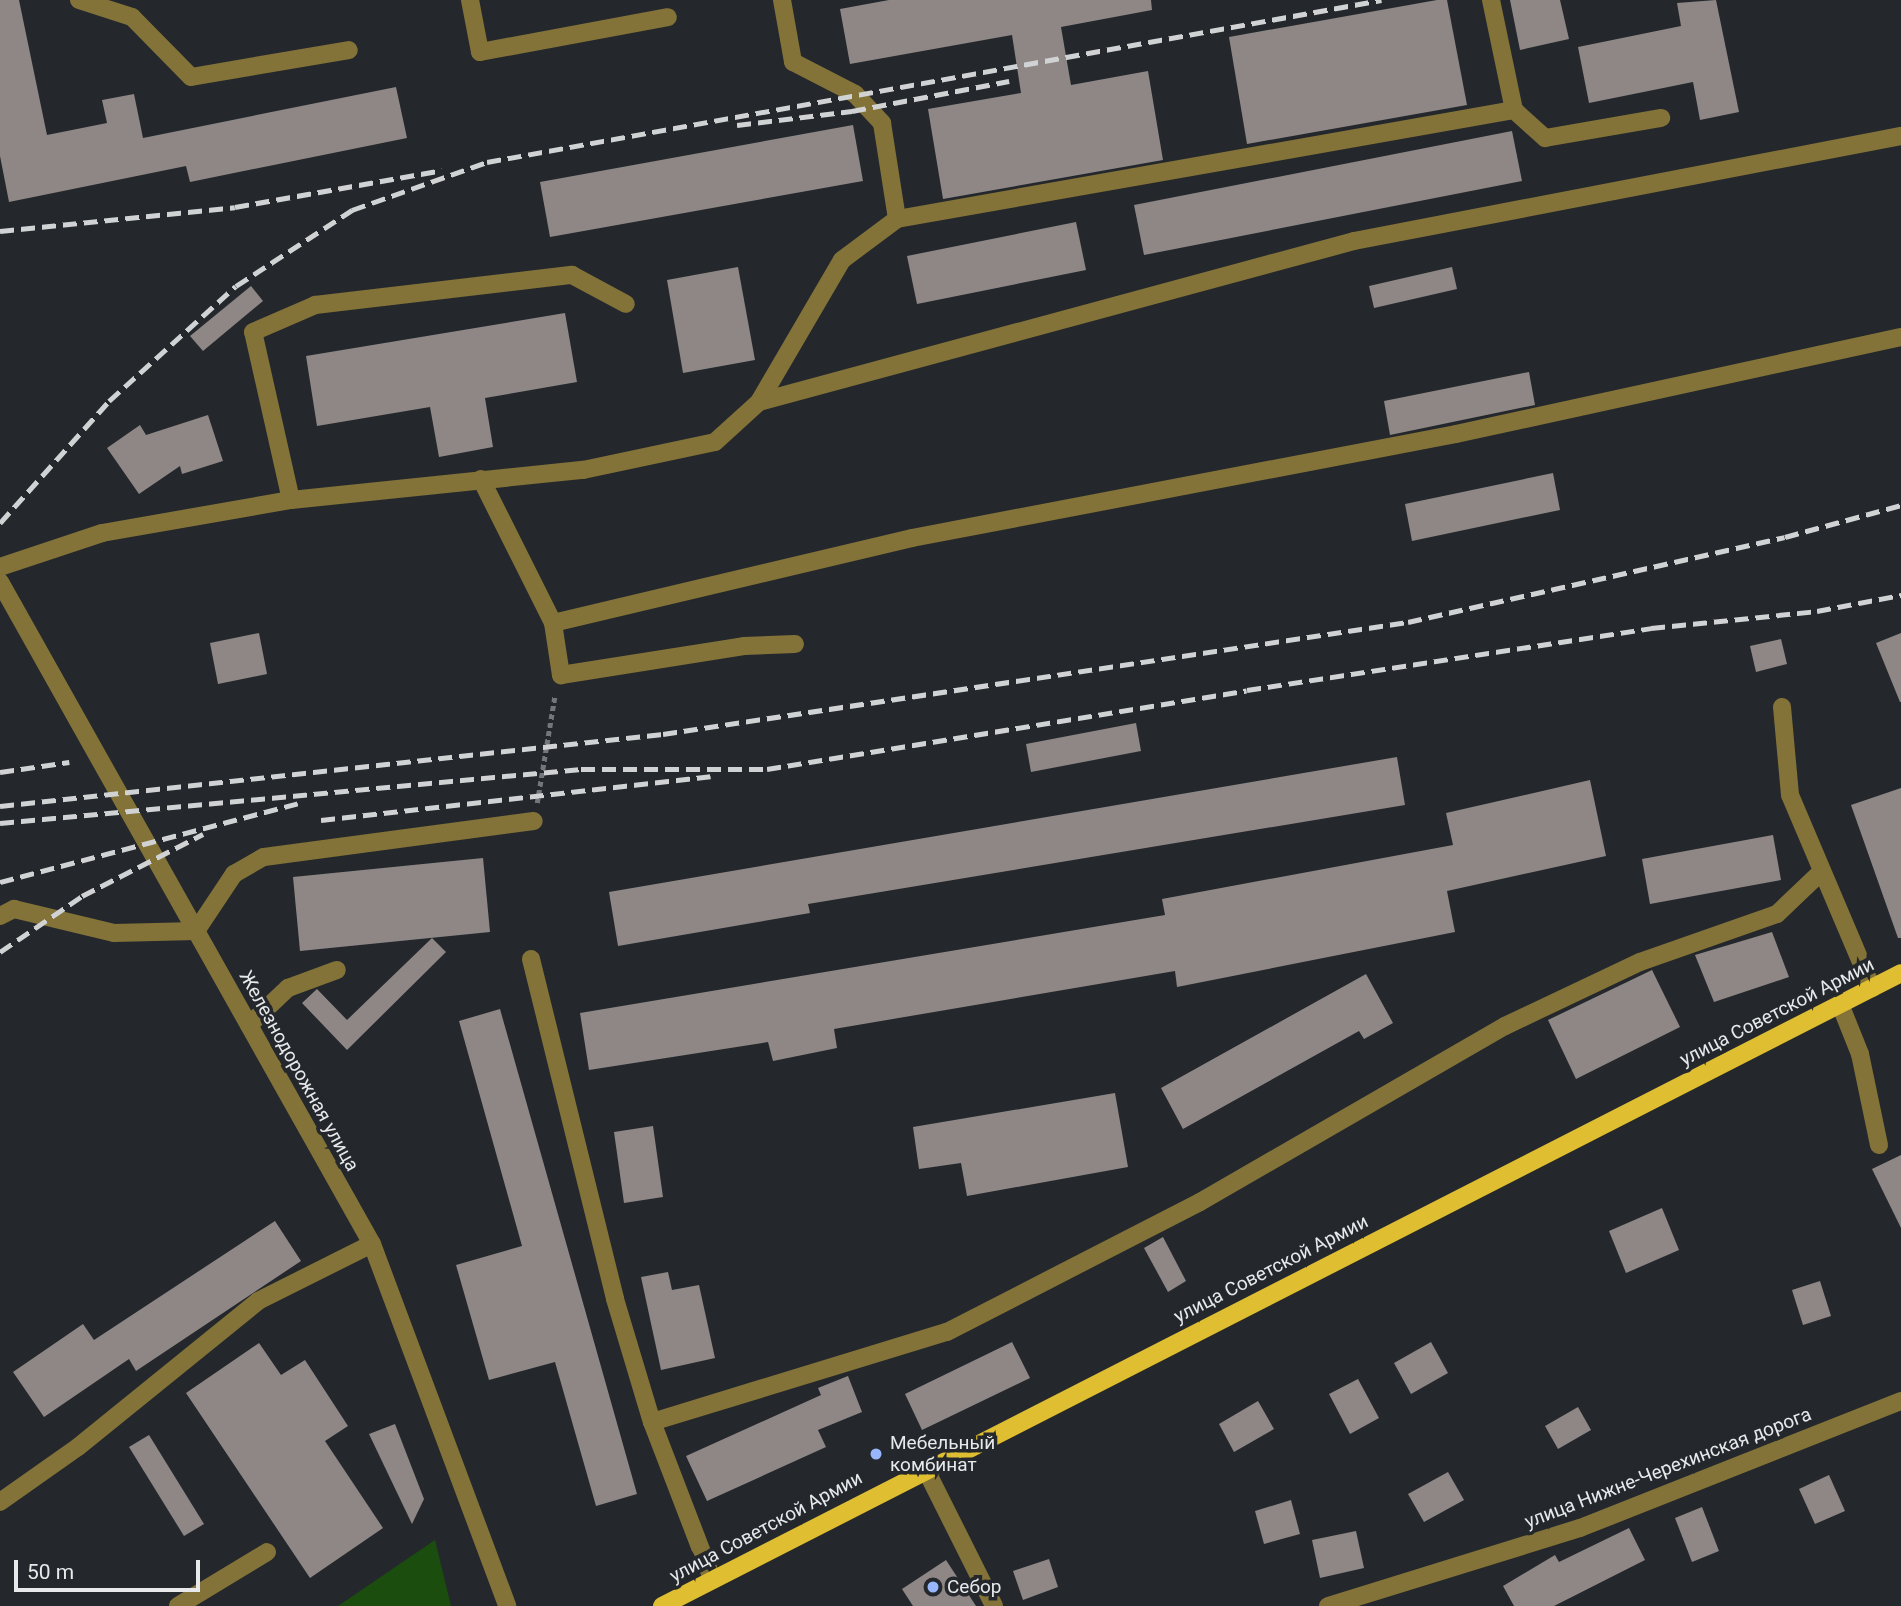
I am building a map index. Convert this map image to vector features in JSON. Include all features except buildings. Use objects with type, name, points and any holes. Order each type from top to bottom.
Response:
[{"type":"main road","name":"улица Советской Армии","points":[[662,1606],[925,1468],[1901,973]]},
{"type":"street","points":[[79,0],[132,17],[191,77],[349,50]]},
{"type":"street","points":[[470,0],[480,52],[668,16]]},
{"type":"street","points":[[782,0],[793,62],[855,94],[882,123],[897,219]]},
{"type":"street","points":[[1491,0],[1514,110],[1545,138],[1661,118]]},
{"type":"street","points":[[0,567],[102,533],[291,500],[583,470],[715,442],[759,402],[842,260],[897,219],[1514,110]]},
{"type":"street","points":[[759,402],[1354,242],[1901,136]]},
{"type":"street","points":[[291,500],[253,332],[315,305],[572,275],[626,304]]},
{"type":"street","points":[[553,623],[912,538],[1456,434],[1901,337]]},
{"type":"street","points":[[481,479],[553,623],[561,675],[795,644]]},
{"type":"street","name":"Железнодорожная улица","points":[[0,582],[372,1244],[507,1606]]},
{"type":"street","points":[[1782,707],[1790,795],[1872,988]]},
{"type":"street","points":[[0,916],[14,909],[114,933],[196,930],[234,874],[264,857],[534,821]]},
{"type":"street","points":[[652,1422],[947,1332],[1200,1202],[1505,1026],[1640,962],[1777,914],[1822,871]]},
{"type":"street","points":[[531,959],[615,1299],[652,1422],[712,1578]]},
{"type":"street","points":[[249,1025],[288,988],[337,970]]},
{"type":"street","points":[[1840,1004],[1860,1054],[1879,1145]]},
{"type":"street","points":[[0,1502],[78,1447],[258,1301],[372,1244]]},
{"type":"street","name":"улица Нижне-Черехинская дорога","points":[[1328,1606],[1580,1528],[1901,1401]]},
{"type":"street","points":[[925,1468],[994,1606]]},
{"type":"street","points":[[178,1606],[267,1552]]},
{"type":"path","points":[[534,821],[561,675]]},
{"type":"green space","points":[[435,1540],[451,1606],[338,1606]]},
{"type":"railway","points":[[0,523],[109,401],[236,286],[352,210],[487,162],[1381,0]]},
{"type":"railway","points":[[737,125],[852,111],[1009,81]]},
{"type":"railway","points":[[0,231],[235,207],[442,170]]},
{"type":"railway","points":[[0,806],[663,734],[1408,622],[1785,537],[1901,505]]},
{"type":"railway","points":[[0,823],[581,769],[767,769],[1247,690],[1651,628],[1817,611],[1901,595]]},
{"type":"railway","points":[[0,772],[69,762]]},
{"type":"railway","points":[[321,820],[711,776]]},
{"type":"railway","points":[[0,882],[298,803]]},
{"type":"railway","points":[[0,952],[82,896],[203,834]]},
{"type":"place","name":"Мебельный комбинат","points":[[876,1454]]},
{"type":"place","name":"Себор","points":[[933,1587]]}]
